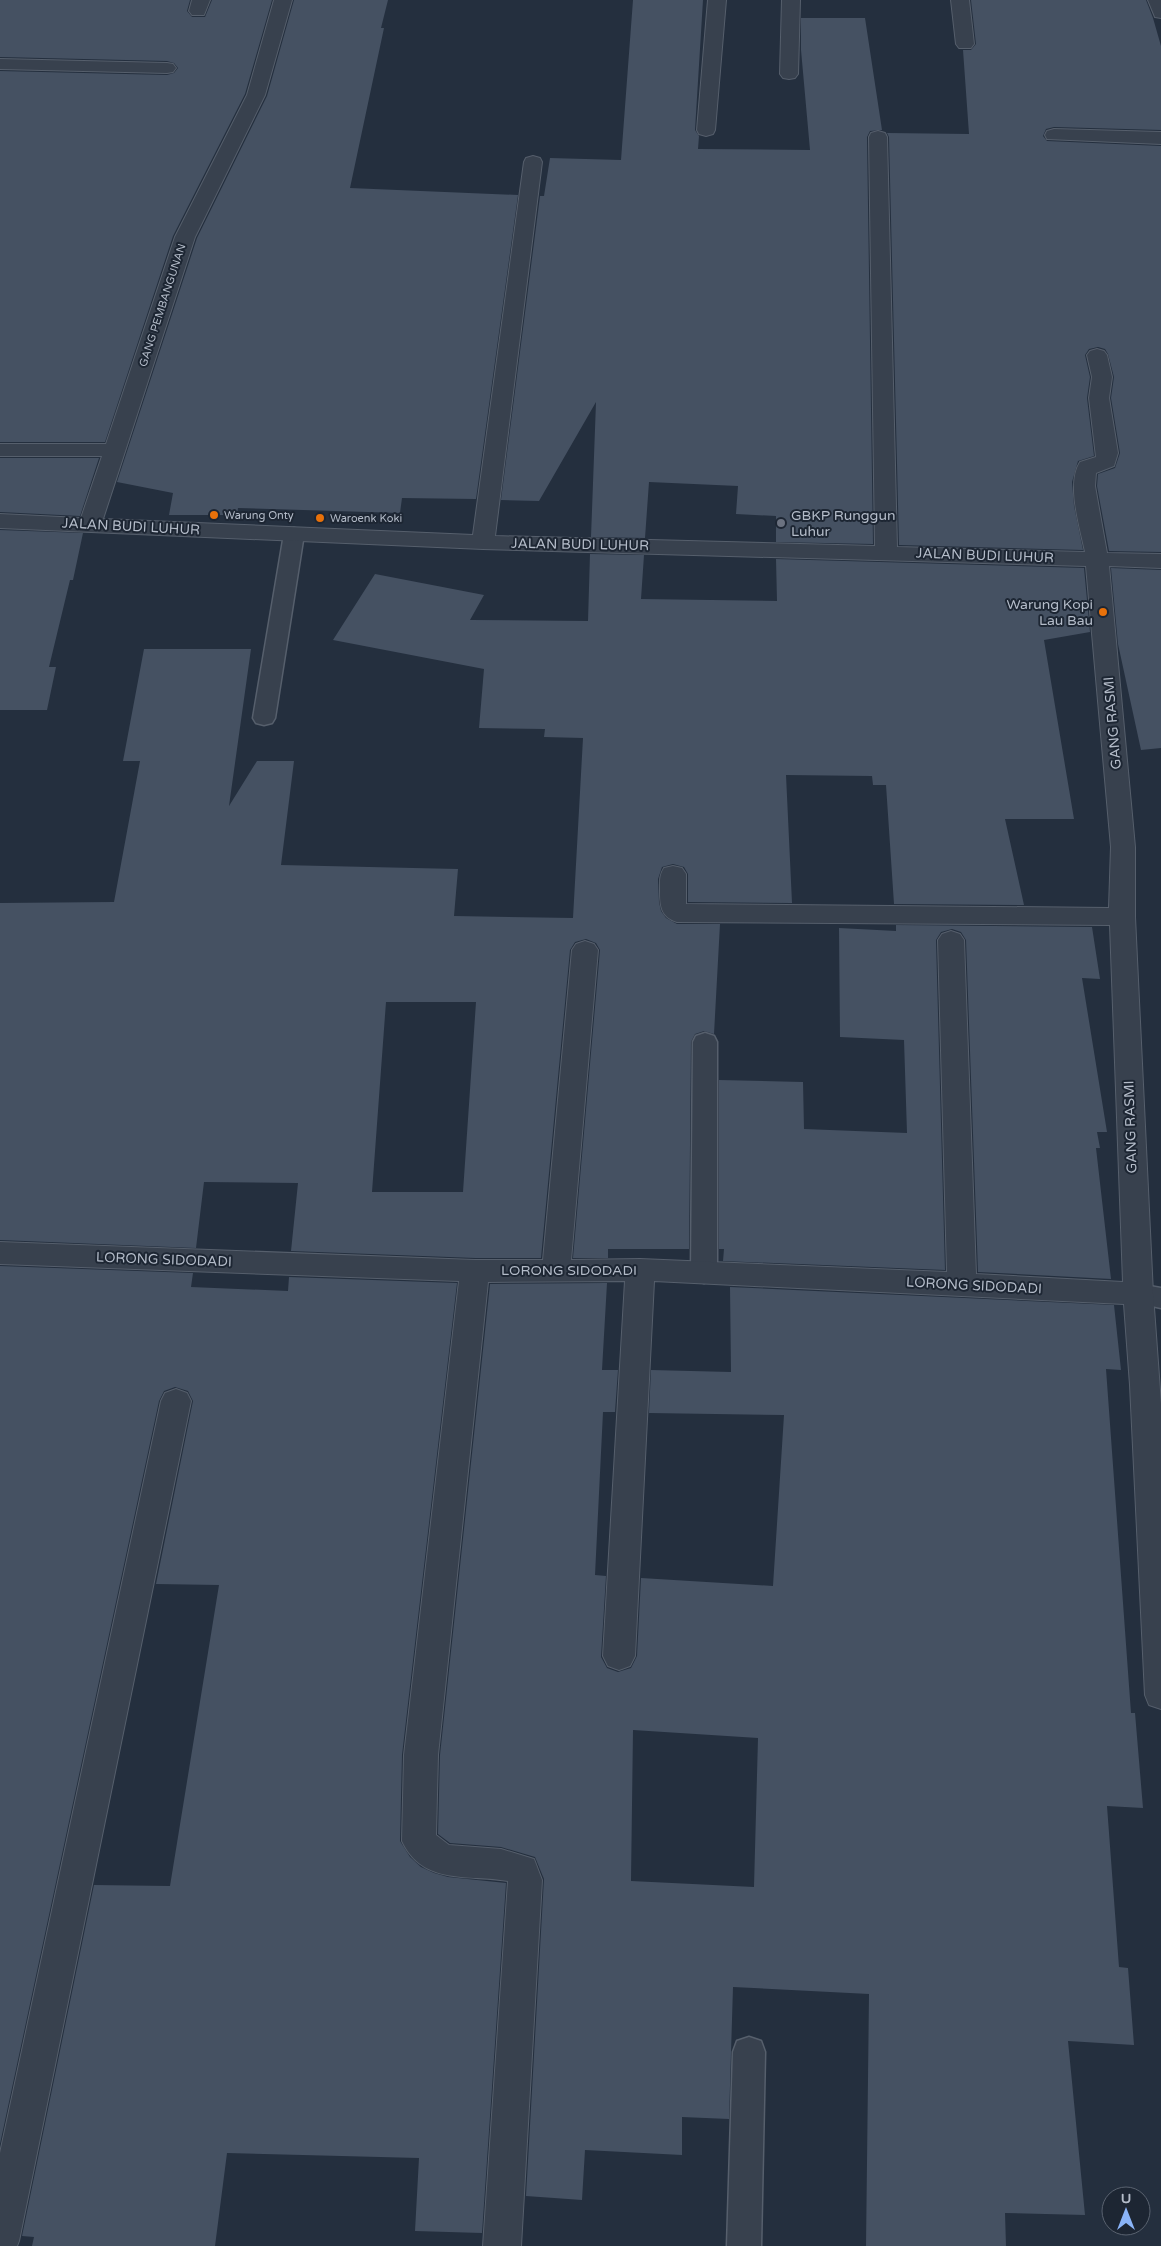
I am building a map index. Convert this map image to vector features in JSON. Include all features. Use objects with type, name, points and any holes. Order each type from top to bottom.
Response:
[{"type":"street","name":"GANG PEMBANGUNAN","points":[[90,524],[185,237],[256,95],[283,0]]},
{"type":"street","points":[[706,130],[717,0]]},
{"type":"street","points":[[788,74],[791,0]]},
{"type":"street","points":[[960,0],[965,44]]},
{"type":"street","points":[[1157,0],[1161,13]]},
{"type":"street","points":[[0,64],[167,68]]},
{"type":"street","points":[[1054,135],[1161,138]]},
{"type":"street","points":[[878,137],[886,552]]},
{"type":"street","points":[[484,542],[534,162]]},
{"type":"street","name":"GANG RASMI","points":[[1097,355],[1102,377],[1099,398],[1108,452],[1106,461],[1088,466],[1085,473],[1084,486],[1097,559],[1124,847],[1122,917],[1149,1296],[1153,1385],[1161,1695]]},
{"type":"street","points":[[0,450],[114,450]]},
{"type":"street","name":"JALAN BUDI LUHUR","points":[[0,521],[484,542],[1161,561]]},
{"type":"street","points":[[673,874],[673,908],[677,912],[682,913],[1122,917]]},
{"type":"street","points":[[951,940],[962,1284]]},
{"type":"street","points":[[556,1270],[585,950]]},
{"type":"street","name":"LORONG SIDODADI","points":[[0,1253],[475,1271],[640,1270],[962,1284],[1149,1296]]},
{"type":"street","points":[[619,1656],[640,1270]]},
{"type":"street","points":[[475,1271],[421,1755],[419,1841],[437,1856],[459,1862],[512,1865],[522,1870],[525,1880],[502,2246]]},
{"type":"street","points":[[0,2241],[176,1400]]},
{"type":"lane","points":[[264,718],[294,534]]},
{"type":"lane","points":[[704,1273],[705,1042]]},
{"type":"lane","points":[[744,2246],[749,2052]]},
{"type":"building","points":[[0,0],[190,0],[187,11],[192,17],[205,17],[212,0],[272,0],[245,94],[173,236],[105,442],[0,442],[0,71],[167,75],[174,73],[178,68],[174,63],[167,61],[0,57]]},
{"type":"building","points":[[294,0],[388,0],[381,28],[384,28],[350,188],[518,195],[476,499],[402,498],[400,513],[238,508],[237,515],[169,515],[173,493],[117,482],[197,238],[267,96]]},
{"type":"building","points":[[633,0],[703,0],[695,130],[699,136],[698,149],[810,150],[801,50],[801,18],[865,18],[882,130],[870,131],[867,137],[873,544],[776,542],[776,516],[736,514],[738,486],[649,482],[645,538],[591,537],[596,402],[539,501],[501,500],[540,196],[544,196],[550,158],[621,160]]},
{"type":"building","points":[[971,0],[1146,0],[1153,18],[1161,46],[1161,130],[1054,127],[1046,129],[1043,136],[1047,141],[1161,146],[1161,552],[1109,551],[1097,486],[1098,474],[1115,468],[1120,453],[1111,398],[1114,377],[1108,354],[1105,349],[1098,347],[1089,349],[1085,355],[1090,377],[1087,398],[1094,456],[1078,461],[1072,482],[1074,506],[1083,550],[899,545],[889,137],[887,133],[969,134],[963,50],[971,50],[976,44]]},
{"type":"building","points":[[0,458],[99,458],[80,516],[0,512]]},
{"type":"building","points":[[0,530],[83,533],[73,580],[70,580],[49,667],[56,667],[47,710],[0,710]]},
{"type":"building","points":[[590,554],[644,555],[641,599],[777,601],[776,559],[1084,568],[1090,632],[1044,640],[1074,819],[1005,819],[1024,905],[894,904],[886,785],[873,785],[872,776],[786,775],[792,903],[688,902],[688,874],[684,867],[673,864],[662,867],[658,879],[659,902],[661,911],[666,918],[677,924],[720,924],[714,1034],[704,1031],[695,1034],[691,1042],[689,1249],[608,1249],[608,1258],[573,1258],[600,950],[596,943],[586,939],[575,942],[570,950],[541,1258],[475,1258],[291,1251],[298,1183],[204,1182],[196,1248],[0,1240],[0,903],[114,902],[140,761],[123,761],[144,649],[251,649],[229,806],[257,761],[294,761],[281,865],[458,869],[454,916],[573,918],[583,738],[544,737],[545,729],[479,728],[484,669],[333,640],[375,574],[484,595],[470,620],[588,621]],"holes":[[[386,1002],[476,1002],[463,1192],[372,1192]]]},
{"type":"building","points":[[1111,568],[1161,570],[1161,748],[1141,750],[1118,644]]},
{"type":"building","points":[[896,925],[1092,927],[1100,979],[1082,978],[1107,1132],[1097,1132],[1100,1148],[1096,1148],[1111,1279],[978,1272],[966,940],[961,932],[952,929],[941,932],[936,940],[945,1270],[723,1261],[724,1249],[719,1249],[719,1080],[803,1082],[804,1129],[907,1133],[904,1040],[840,1037],[839,928],[896,931]]},
{"type":"building","points":[[0,1266],[193,1273],[191,1287],[288,1291],[289,1277],[457,1283],[402,1755],[400,1841],[410,1857],[421,1867],[434,1873],[448,1877],[506,1883],[482,2233],[415,2231],[419,2158],[227,2153],[215,2246],[32,2246],[34,2237],[22,2236],[94,1885],[170,1886],[219,1585],[156,1584],[193,1401],[188,1391],[175,1387],[164,1391],[159,1401],[0,2144]]},
{"type":"building","points":[[607,1283],[602,1370],[618,1370],[615,1412],[603,1412],[595,1575],[606,1576],[601,1657],[607,1668],[618,1672],[631,1668],[637,1656],[641,1578],[773,1586],[784,1415],[649,1413],[651,1370],[731,1372],[730,1287],[1114,1305],[1121,1370],[1106,1369],[1131,1713],[1135,1713],[1143,1808],[1107,1806],[1119,1967],[1128,1968],[1134,2045],[1068,2041],[1085,2215],[1005,2213],[1006,2246],[866,2246],[869,1994],[733,1987],[729,2119],[682,2117],[682,2155],[585,2150],[582,2200],[526,2196],[544,1879],[535,1857],[501,1847],[450,1843],[438,1834],[440,1755],[490,1284]],"holes":[[[633,1730],[758,1738],[754,1887],[631,1881]]]},
{"type":"place","name":"Warung Onty","points":[[214,515]]},
{"type":"place","name":"Waroenk Koki","points":[[320,518]]},
{"type":"place","name":"GBKP Runggun Luhur","points":[[781,523]]},
{"type":"place","name":"Warung Kopi Lau Bau","points":[[1103,612]]}]
